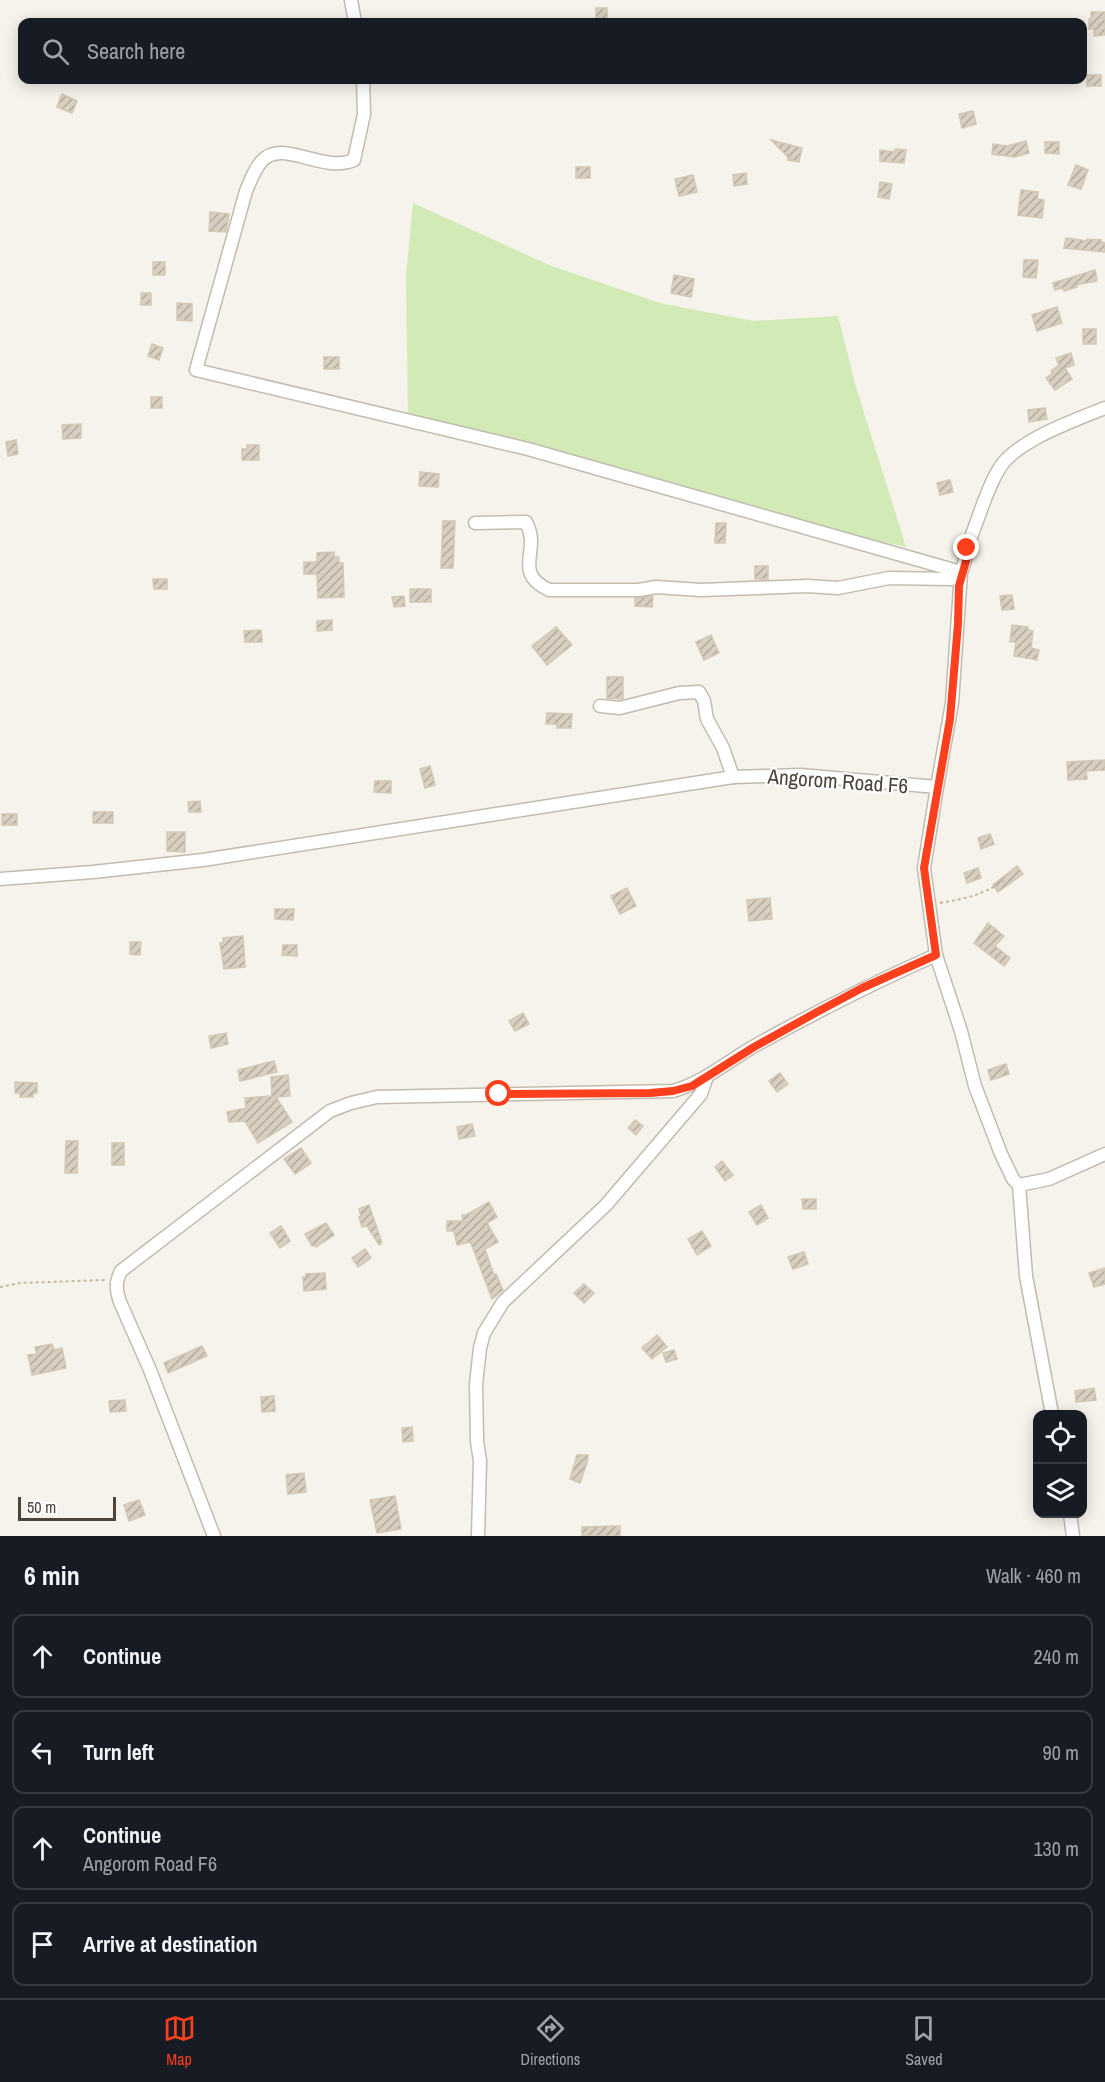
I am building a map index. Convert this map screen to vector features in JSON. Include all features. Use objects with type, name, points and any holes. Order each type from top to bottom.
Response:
[{"type":"street","points":[[351,0],[355,18]]},
{"type":"street","points":[[363,84],[364,114],[354,160],[345,164],[330,164],[281,152],[271,154],[261,161],[246,191],[196,370],[528,449],[961,572]]},
{"type":"street","name":"Angorom Road F6","points":[[0,879],[203,860],[734,777],[800,775],[937,787],[952,703],[961,572],[968,554],[970,538],[999,467],[1012,453],[1024,445],[1105,408]]},
{"type":"street","points":[[475,523],[526,522],[531,531],[530,574],[536,584],[549,590],[639,590],[656,587],[701,590],[807,586],[838,588],[889,578],[951,579],[961,572]]},
{"type":"street","points":[[600,706],[620,708],[679,693],[699,692],[704,701],[707,719],[723,748],[734,777]]},
{"type":"street","points":[[937,787],[924,868],[936,955],[961,1031],[975,1086],[1001,1154],[1013,1179],[1019,1185],[1026,1276],[1051,1410]]},
{"type":"street","points":[[214,1536],[150,1371],[120,1302],[116,1280],[121,1271],[330,1110],[377,1097],[673,1091],[706,1079],[754,1047],[862,988],[936,955]]},
{"type":"street","points":[[478,1536],[480,1461],[477,1441],[476,1384],[484,1333],[503,1302],[606,1205],[701,1094],[706,1079]]},
{"type":"street","points":[[1019,1185],[1049,1179],[1105,1154]]},
{"type":"street","points":[[1071,1518],[1073,1536]]},
{"type":"path","points":[[928,905],[966,899],[985,892],[1004,880]]},
{"type":"path","points":[[0,1287],[20,1283],[116,1280]]},
{"type":"green space","points":[[413,203],[549,265],[660,303],[753,321],[838,316],[856,387],[906,547],[764,516],[408,420],[406,275]]},
{"type":"building","points":[[596,8],[607,8],[607,18],[596,18]]},
{"type":"building","points":[[1091,12],[1105,12],[1105,35],[1094,36],[1094,29],[1089,29]]},
{"type":"building","points":[[1087,75],[1101,75],[1101,86],[1087,86]]},
{"type":"building","points":[[62,94],[77,101],[72,113],[57,107]]},
{"type":"building","points":[[973,111],[976,124],[962,128],[959,114]]},
{"type":"building","points":[[771,140],[802,148],[799,162],[788,160],[788,157]]},
{"type":"building","points":[[1026,141],[1029,153],[1014,157],[992,154],[993,144],[1007,146]]},
{"type":"building","points":[[1045,142],[1059,142],[1059,154],[1045,153]]},
{"type":"building","points":[[895,149],[906,150],[904,163],[880,161],[880,150],[895,152]]},
{"type":"building","points":[[1076,165],[1088,170],[1081,189],[1068,185]]},
{"type":"building","points":[[576,167],[590,167],[590,178],[576,178]]},
{"type":"building","points":[[746,173],[747,184],[734,186],[733,175]]},
{"type":"building","points":[[693,175],[697,192],[679,196],[675,179]]},
{"type":"building","points":[[880,182],[892,184],[889,199],[878,197]]},
{"type":"building","points":[[1021,190],[1038,192],[1037,199],[1044,200],[1042,218],[1018,215]]},
{"type":"building","points":[[210,212],[229,214],[226,232],[209,231]]},
{"type":"building","points":[[1066,238],[1101,240],[1105,243],[1105,252],[1064,248]]},
{"type":"building","points":[[1024,260],[1038,260],[1036,278],[1023,277]]},
{"type":"building","points":[[153,262],[165,262],[165,275],[153,275]]},
{"type":"building","points":[[1095,270],[1097,281],[1076,285],[1077,287],[1064,291],[1063,288],[1055,290],[1053,283]]},
{"type":"building","points":[[674,275],[694,279],[691,297],[671,293]]},
{"type":"building","points":[[141,293],[151,293],[151,305],[141,305]]},
{"type":"building","points":[[177,303],[192,304],[192,321],[177,320]]},
{"type":"building","points":[[1057,307],[1062,323],[1037,331],[1032,315]]},
{"type":"building","points":[[1083,329],[1096,329],[1096,344],[1083,344]]},
{"type":"building","points":[[152,344],[163,348],[159,360],[148,356]]},
{"type":"building","points":[[1071,353],[1074,365],[1065,368],[1072,379],[1055,390],[1046,378],[1059,365],[1056,358]]},
{"type":"building","points":[[324,357],[339,357],[339,369],[324,369]]},
{"type":"building","points":[[151,397],[162,397],[162,408],[151,408]]},
{"type":"building","points":[[1045,408],[1047,419],[1029,422],[1028,410]]},
{"type":"building","points":[[81,424],[81,438],[63,439],[62,425]]},
{"type":"building","points":[[16,440],[18,454],[8,456],[6,442]]},
{"type":"building","points":[[247,445],[259,445],[259,460],[242,460],[242,449],[247,449]]},
{"type":"building","points":[[420,472],[439,474],[438,487],[419,486]]},
{"type":"building","points":[[950,480],[953,492],[940,495],[937,483]]},
{"type":"building","points":[[443,521],[455,521],[453,568],[441,568]]},
{"type":"building","points":[[716,523],[726,523],[725,543],[715,543]]},
{"type":"building","points":[[334,552],[334,557],[339,557],[339,563],[343,563],[344,597],[318,598],[317,574],[304,574],[304,562],[317,562],[317,553]]},
{"type":"building","points":[[755,566],[768,566],[768,579],[755,579]]},
{"type":"building","points":[[153,579],[167,579],[167,589],[154,589]]},
{"type":"building","points":[[410,589],[431,589],[431,602],[410,602]]},
{"type":"building","points":[[1012,595],[1014,609],[1002,610],[1000,596]]},
{"type":"building","points":[[404,596],[405,606],[394,607],[392,597]]},
{"type":"building","points":[[653,596],[652,607],[635,606],[635,598]]},
{"type":"building","points":[[332,620],[332,630],[317,631],[317,621]]},
{"type":"building","points":[[1012,625],[1028,627],[1028,630],[1033,631],[1031,648],[1039,650],[1037,660],[1014,656],[1016,642],[1010,642]]},
{"type":"building","points":[[556,627],[572,645],[547,665],[532,646]]},
{"type":"building","points":[[261,630],[262,642],[245,642],[244,631]]},
{"type":"building","points":[[711,635],[719,653],[704,660],[696,642]]},
{"type":"building","points":[[607,677],[623,677],[623,699],[607,698]]},
{"type":"building","points":[[547,713],[572,714],[571,728],[557,728],[557,724],[546,724]]},
{"type":"building","points":[[1105,760],[1105,770],[1086,771],[1087,779],[1068,780],[1067,762]]},
{"type":"building","points":[[430,766],[435,785],[425,788],[420,769]]},
{"type":"building","points":[[375,781],[391,781],[391,793],[374,792]]},
{"type":"building","points":[[200,801],[201,812],[189,812],[188,802]]},
{"type":"building","points":[[93,812],[113,812],[113,823],[93,823]]},
{"type":"building","points":[[2,814],[17,814],[17,825],[2,825]]},
{"type":"building","points":[[167,832],[185,832],[185,852],[167,851]]},
{"type":"building","points":[[990,834],[994,844],[981,849],[978,838]]},
{"type":"building","points":[[1017,866],[1023,874],[998,892],[993,885]]},
{"type":"building","points":[[978,868],[981,878],[967,883],[964,873]]},
{"type":"building","points":[[627,888],[636,906],[620,914],[611,896]]},
{"type":"building","points":[[770,898],[772,919],[749,921],[747,900]]},
{"type":"building","points":[[275,909],[294,909],[293,920],[275,919]]},
{"type":"building","points":[[988,923],[1004,936],[995,946],[1010,958],[1004,966],[974,943]]},
{"type":"building","points":[[243,936],[245,967],[224,969],[220,943],[223,943],[223,938]]},
{"type":"building","points":[[130,942],[141,942],[140,955],[130,954]]},
{"type":"building","points":[[283,945],[297,945],[297,956],[282,955]]},
{"type":"building","points":[[523,1013],[529,1024],[515,1031],[509,1021]]},
{"type":"building","points":[[226,1033],[228,1044],[211,1048],[209,1036]]},
{"type":"building","points":[[274,1061],[277,1072],[240,1081],[238,1070]]},
{"type":"building","points":[[1006,1064],[1009,1074],[991,1080],[988,1070]]},
{"type":"building","points":[[780,1073],[788,1084],[777,1092],[769,1081]]},
{"type":"building","points":[[288,1075],[290,1096],[276,1097],[292,1122],[258,1143],[245,1121],[229,1122],[227,1112],[246,1108],[245,1098],[272,1096],[271,1077]]},
{"type":"building","points":[[15,1082],[37,1083],[37,1093],[33,1093],[33,1097],[20,1097],[20,1093],[15,1093]]},
{"type":"building","points":[[635,1120],[643,1126],[636,1135],[628,1128]]},
{"type":"building","points":[[472,1124],[475,1136],[459,1139],[457,1127]]},
{"type":"building","points":[[66,1141],[78,1141],[77,1173],[65,1173]]},
{"type":"building","points":[[112,1143],[124,1143],[124,1165],[112,1165]]},
{"type":"building","points":[[301,1148],[311,1163],[295,1174],[284,1159]]},
{"type":"building","points":[[722,1161],[733,1175],[725,1181],[715,1167]]},
{"type":"building","points":[[802,1199],[816,1199],[816,1209],[803,1209]]},
{"type":"building","points":[[489,1202],[497,1217],[487,1223],[498,1242],[485,1249],[494,1275],[496,1274],[503,1290],[492,1299],[471,1243],[457,1245],[454,1231],[447,1231],[447,1221],[463,1221],[462,1215]]},
{"type":"building","points":[[369,1205],[382,1243],[379,1245],[367,1226],[362,1227],[359,1217],[361,1216],[359,1209]]},
{"type":"building","points":[[761,1205],[768,1218],[757,1225],[749,1212]]},
{"type":"building","points":[[326,1223],[334,1235],[316,1247],[312,1246],[305,1234]]},
{"type":"building","points":[[281,1226],[290,1241],[280,1248],[270,1233]]},
{"type":"building","points":[[702,1231],[711,1246],[697,1255],[688,1239]]},
{"type":"building","points":[[365,1249],[371,1258],[358,1267],[352,1258]]},
{"type":"building","points":[[804,1252],[808,1264],[793,1269],[788,1257]]},
{"type":"building","points":[[1105,1268],[1105,1284],[1094,1287],[1089,1273]]},
{"type":"building","points":[[325,1273],[326,1289],[304,1291],[303,1277],[306,1277],[306,1274]]},
{"type":"building","points":[[584,1284],[594,1293],[584,1303],[574,1293]]},
{"type":"building","points":[[657,1335],[667,1347],[652,1359],[642,1348]]},
{"type":"building","points":[[52,1344],[54,1350],[62,1348],[66,1368],[32,1375],[28,1355],[37,1354],[35,1347]]},
{"type":"building","points":[[202,1346],[207,1356],[168,1373],[164,1363]]},
{"type":"building","points":[[674,1350],[677,1359],[666,1362],[663,1353]]},
{"type":"building","points":[[1094,1388],[1096,1400],[1076,1402],[1075,1391]]},
{"type":"building","points":[[274,1396],[275,1411],[262,1412],[261,1397]]},
{"type":"building","points":[[125,1400],[126,1411],[110,1412],[109,1401]]},
{"type":"building","points":[[412,1427],[413,1441],[403,1442],[402,1428]]},
{"type":"building","points":[[577,1455],[588,1455],[580,1483],[570,1479]]},
{"type":"building","points":[[304,1473],[306,1492],[288,1494],[286,1475]]},
{"type":"building","points":[[395,1496],[401,1529],[377,1533],[370,1500]]},
{"type":"building","points":[[139,1500],[145,1515],[129,1521],[124,1505]]},
{"type":"building","points":[[620,1526],[620,1536],[582,1536],[582,1527]]},
{"type":"route","points":[[499,1094],[650,1093],[673,1091],[692,1086],[754,1047],[817,1012],[862,988],[936,955],[924,868],[950,719],[959,586],[961,572],[968,554],[967,548]]}]
